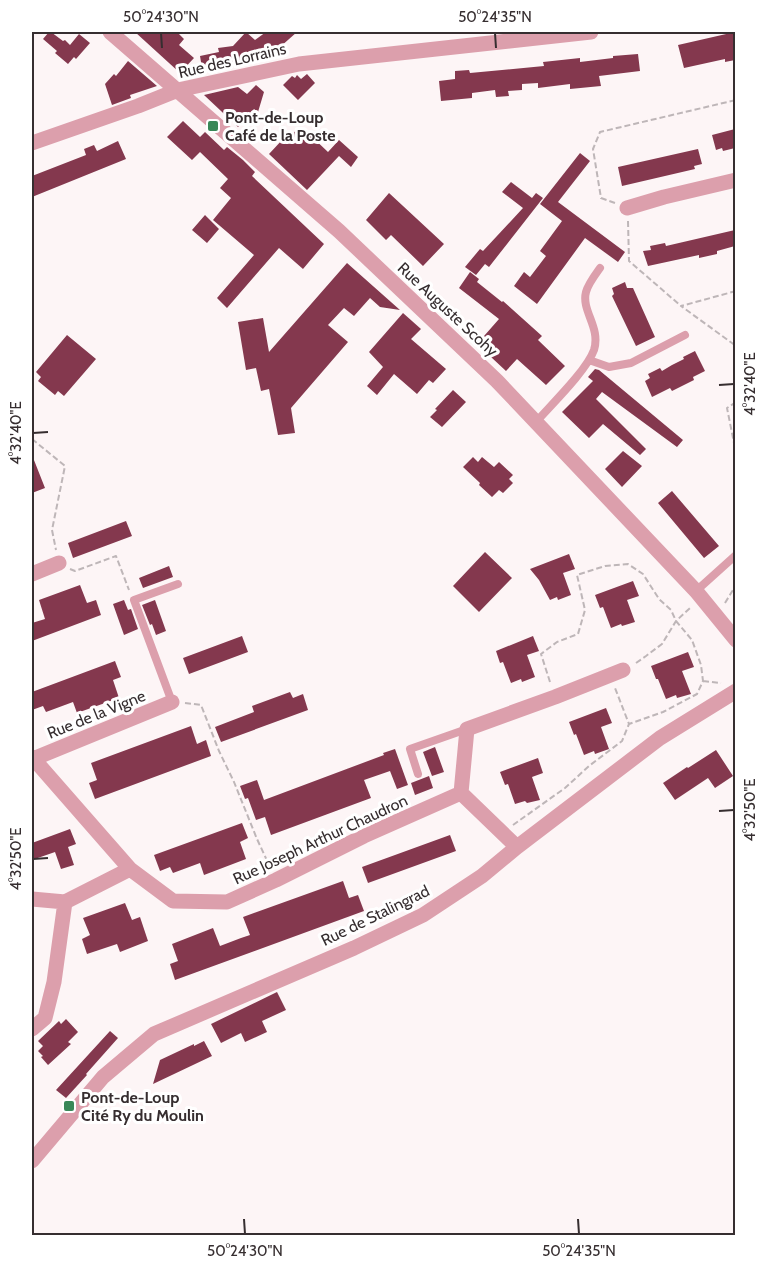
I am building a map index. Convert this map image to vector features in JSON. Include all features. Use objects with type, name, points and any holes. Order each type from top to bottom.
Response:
[{"type":"street","name":"Rue Auguste Scohy","points":[[110,32],[339,231],[497,381],[699,595],[735,640]]},
{"type":"street","name":"Rue des Lorrains","points":[[32,143],[178,90],[299,64],[591,32]]},
{"type":"street","points":[[627,208],[735,180]]},
{"type":"street","points":[[32,574],[59,563]]},
{"type":"street","points":[[517,847],[461,794],[467,729],[616,673]]},
{"type":"street","name":"Rue de Stalingrad","points":[[32,1161],[103,1077],[154,1035],[354,948],[423,915],[482,876],[660,738],[735,691]]},
{"type":"street","name":"Rue de la Vigne","points":[[32,758],[172,702]]},
{"type":"street","name":"Rue Joseph Arthur Chaudron","points":[[32,758],[130,869],[173,901],[227,902],[363,837],[461,794]]},
{"type":"street","points":[[32,899],[65,902],[130,869]]},
{"type":"street","points":[[32,1029],[45,1018],[54,982],[65,902]]},
{"type":"lane","points":[[536,422],[589,360],[594,350],[596,337],[594,325],[585,300],[586,290],[600,268]]},
{"type":"lane","points":[[589,360],[609,367],[631,363],[685,335]]},
{"type":"lane","points":[[699,595],[735,555]]},
{"type":"lane","points":[[172,702],[134,600],[178,584]]},
{"type":"lane","points":[[418,774],[410,749],[467,729]]},
{"type":"path","points":[[735,100],[600,132],[593,149],[601,198],[627,208],[629,261],[681,306],[735,346]]},
{"type":"path","points":[[681,306],[735,291]]},
{"type":"path","points":[[735,402],[727,408],[735,453]]},
{"type":"path","points":[[32,439],[65,466],[52,530],[59,563],[75,571],[116,556],[134,600]]},
{"type":"path","points":[[555,697],[541,654],[557,642],[578,634],[585,610],[578,575],[605,566],[628,564],[643,574],[692,640],[701,664],[703,681],[697,694],[663,712],[629,724]]},
{"type":"path","points":[[718,619],[735,585]]},
{"type":"path","points":[[503,833],[565,789],[589,766],[622,741],[629,724],[616,673],[662,644],[676,621],[699,595]]},
{"type":"path","points":[[172,702],[201,705],[276,880]]},
{"type":"building","points":[[49,32],[70,45],[79,34],[90,43],[76,59],[74,57],[68,64],[43,39]]},
{"type":"building","points":[[135,32],[177,32],[184,39],[179,45],[194,58],[180,73]]},
{"type":"building","points":[[246,32],[255,40],[266,32],[297,32],[271,55],[263,56],[259,53],[255,58],[202,68],[200,56],[219,52],[218,48],[233,46]]},
{"type":"building","points":[[735,32],[735,60],[725,62],[725,59],[684,68],[678,45]]},
{"type":"building","points":[[638,54],[640,71],[599,76],[601,86],[570,89],[570,84],[538,88],[538,83],[522,84],[522,90],[508,91],[509,96],[496,97],[495,90],[472,93],[472,98],[441,101],[439,81],[455,79],[455,71],[469,70],[470,73],[544,66],[543,62],[580,58],[580,62]]},
{"type":"building","points":[[128,61],[157,86],[130,95],[131,98],[112,105],[105,84],[114,74],[116,76]]},
{"type":"building","points":[[307,74],[315,83],[298,100],[283,85],[292,76],[295,78],[297,75],[301,79]]},
{"type":"building","points":[[256,85],[264,92],[258,112],[254,109],[238,127],[204,95],[238,87],[247,94]]},
{"type":"building","points":[[183,121],[200,137],[205,132],[224,150],[227,147],[243,160],[255,172],[252,176],[324,244],[303,269],[279,248],[227,308],[217,298],[254,255],[213,220],[231,198],[220,188],[228,179],[200,152],[192,160],[167,137]]},
{"type":"building","points":[[297,129],[305,138],[309,134],[328,152],[339,140],[358,157],[351,167],[339,156],[307,190],[269,154],[283,139],[286,142]]},
{"type":"building","points":[[735,129],[735,148],[716,150],[712,135]]},
{"type":"building","points":[[118,141],[126,159],[32,197],[32,176],[86,155],[84,149],[94,145],[97,151]]},
{"type":"building","points":[[698,149],[702,164],[694,166],[695,169],[622,186],[618,167]]},
{"type":"building","points":[[580,153],[590,161],[558,202],[625,252],[618,262],[585,238],[537,304],[514,286],[524,272],[530,277],[546,256],[540,251],[562,221],[540,204]]},
{"type":"building","points":[[511,182],[532,198],[536,193],[543,198],[489,267],[485,264],[476,275],[465,267],[480,249],[483,251],[523,208],[502,192]]},
{"type":"building","points":[[389,193],[444,244],[423,266],[391,235],[386,240],[366,220]]},
{"type":"building","points":[[205,215],[219,229],[207,243],[192,230]]},
{"type":"building","points":[[735,230],[735,246],[717,251],[717,254],[699,258],[699,255],[648,266],[643,251],[651,250],[650,246],[665,243],[666,246]]},
{"type":"building","points":[[347,263],[400,310],[380,307],[370,298],[354,316],[344,308],[328,325],[348,342],[291,408],[295,433],[278,435],[269,389],[261,391],[256,368],[246,370],[238,322],[263,318],[269,352]]},
{"type":"building","points":[[470,272],[479,279],[477,282],[503,301],[542,336],[538,340],[565,366],[546,385],[517,359],[506,371],[477,344],[499,319],[459,288]]},
{"type":"building","points":[[625,282],[627,288],[633,288],[655,337],[636,346],[612,296],[614,294],[612,288]]},
{"type":"building","points":[[403,313],[421,329],[411,339],[446,369],[433,383],[429,380],[417,394],[394,374],[377,395],[367,386],[383,367],[369,352]]},
{"type":"building","points":[[67,335],[96,359],[64,396],[58,391],[55,395],[38,381],[41,377],[36,372]]},
{"type":"building","points":[[695,351],[705,371],[693,377],[694,380],[672,391],[670,388],[652,397],[645,381],[650,378],[648,374],[660,368],[662,371]]},
{"type":"building","points":[[595,369],[683,440],[677,447],[602,392],[596,399],[646,449],[640,455],[603,424],[589,438],[562,412],[593,381],[588,377]]},
{"type":"building","points":[[453,390],[466,402],[442,427],[430,417]]},
{"type":"building","points":[[623,451],[642,466],[622,487],[605,469]]},
{"type":"building","points":[[32,455],[45,488],[32,493]]},
{"type":"building","points":[[473,457],[478,462],[482,457],[494,467],[499,462],[513,475],[509,479],[513,483],[503,493],[499,490],[492,497],[463,467]]},
{"type":"building","points":[[672,491],[719,546],[704,558],[658,503]]},
{"type":"building","points":[[126,521],[132,536],[73,558],[68,543]]},
{"type":"building","points":[[485,552],[512,578],[479,612],[453,586]]},
{"type":"building","points":[[569,554],[575,569],[563,573],[571,595],[558,600],[557,597],[550,600],[530,569]]},
{"type":"building","points":[[169,566],[173,577],[143,588],[139,578]]},
{"type":"building","points":[[633,581],[639,596],[627,600],[635,622],[611,628],[603,607],[600,608],[595,595]]},
{"type":"building","points":[[80,585],[87,603],[96,600],[101,615],[32,641],[32,623],[45,619],[39,600]]},
{"type":"building","points":[[124,600],[128,610],[131,609],[138,629],[124,635],[113,604]]},
{"type":"building","points":[[155,600],[166,631],[156,635],[142,605]]},
{"type":"building","points":[[242,636],[248,652],[189,674],[183,658]]},
{"type":"building","points":[[533,636],[539,651],[527,655],[535,677],[511,683],[496,651]]},
{"type":"building","points":[[688,652],[694,667],[682,671],[691,694],[677,698],[676,695],[666,699],[651,666]]},
{"type":"building","points":[[115,661],[121,677],[113,680],[119,698],[77,713],[73,702],[46,712],[43,706],[32,710],[32,692]]},
{"type":"building","points":[[290,692],[293,698],[303,694],[308,710],[221,742],[215,727],[254,712],[252,706]]},
{"type":"building","points":[[606,708],[612,723],[601,727],[609,749],[584,755],[569,722]]},
{"type":"building","points":[[191,726],[197,744],[206,740],[211,756],[95,799],[89,783],[97,780],[91,763]]},
{"type":"building","points":[[435,747],[444,772],[432,776],[423,752]]},
{"type":"building","points":[[395,749],[408,785],[397,789],[390,771],[364,780],[371,798],[271,835],[265,817],[256,820],[248,798],[245,799],[240,786],[257,780],[264,800]]},
{"type":"building","points":[[716,750],[733,776],[715,788],[708,778],[675,800],[663,783]]},
{"type":"building","points":[[538,758],[543,773],[532,777],[540,800],[515,804],[508,784],[505,785],[500,772]]},
{"type":"building","points":[[429,776],[433,788],[415,795],[411,783]]},
{"type":"building","points":[[242,823],[248,838],[240,842],[246,859],[204,875],[200,863],[173,873],[170,867],[160,871],[154,855]]},
{"type":"building","points":[[70,829],[76,844],[68,847],[74,865],[61,869],[55,852],[32,860],[32,843]]},
{"type":"building","points":[[450,835],[456,851],[368,883],[362,867]]},
{"type":"building","points":[[343,881],[349,898],[358,895],[364,911],[175,980],[170,964],[178,961],[172,944],[213,928],[220,946],[250,935],[243,917]]},
{"type":"building","points":[[125,903],[132,920],[140,917],[148,941],[120,952],[117,944],[87,954],[82,939],[90,935],[83,918]]},
{"type":"building","points":[[277,992],[286,1010],[262,1021],[267,1032],[245,1042],[241,1033],[221,1043],[211,1024]]},
{"type":"building","points":[[66,1019],[78,1032],[68,1042],[71,1044],[48,1065],[38,1051],[43,1046],[38,1041],[59,1021],[61,1024]]},
{"type":"building","points":[[110,1031],[118,1038],[66,1098],[56,1090]]},
{"type":"building","points":[[204,1041],[212,1056],[153,1084],[160,1060]]},
{"type":"place","name":"Pont-de-Loup Café de la Poste","points":[[213,126]]},
{"type":"place","name":"Pont-de-Loup Cité Ry du Moulin","points":[[69,1106]]}]
